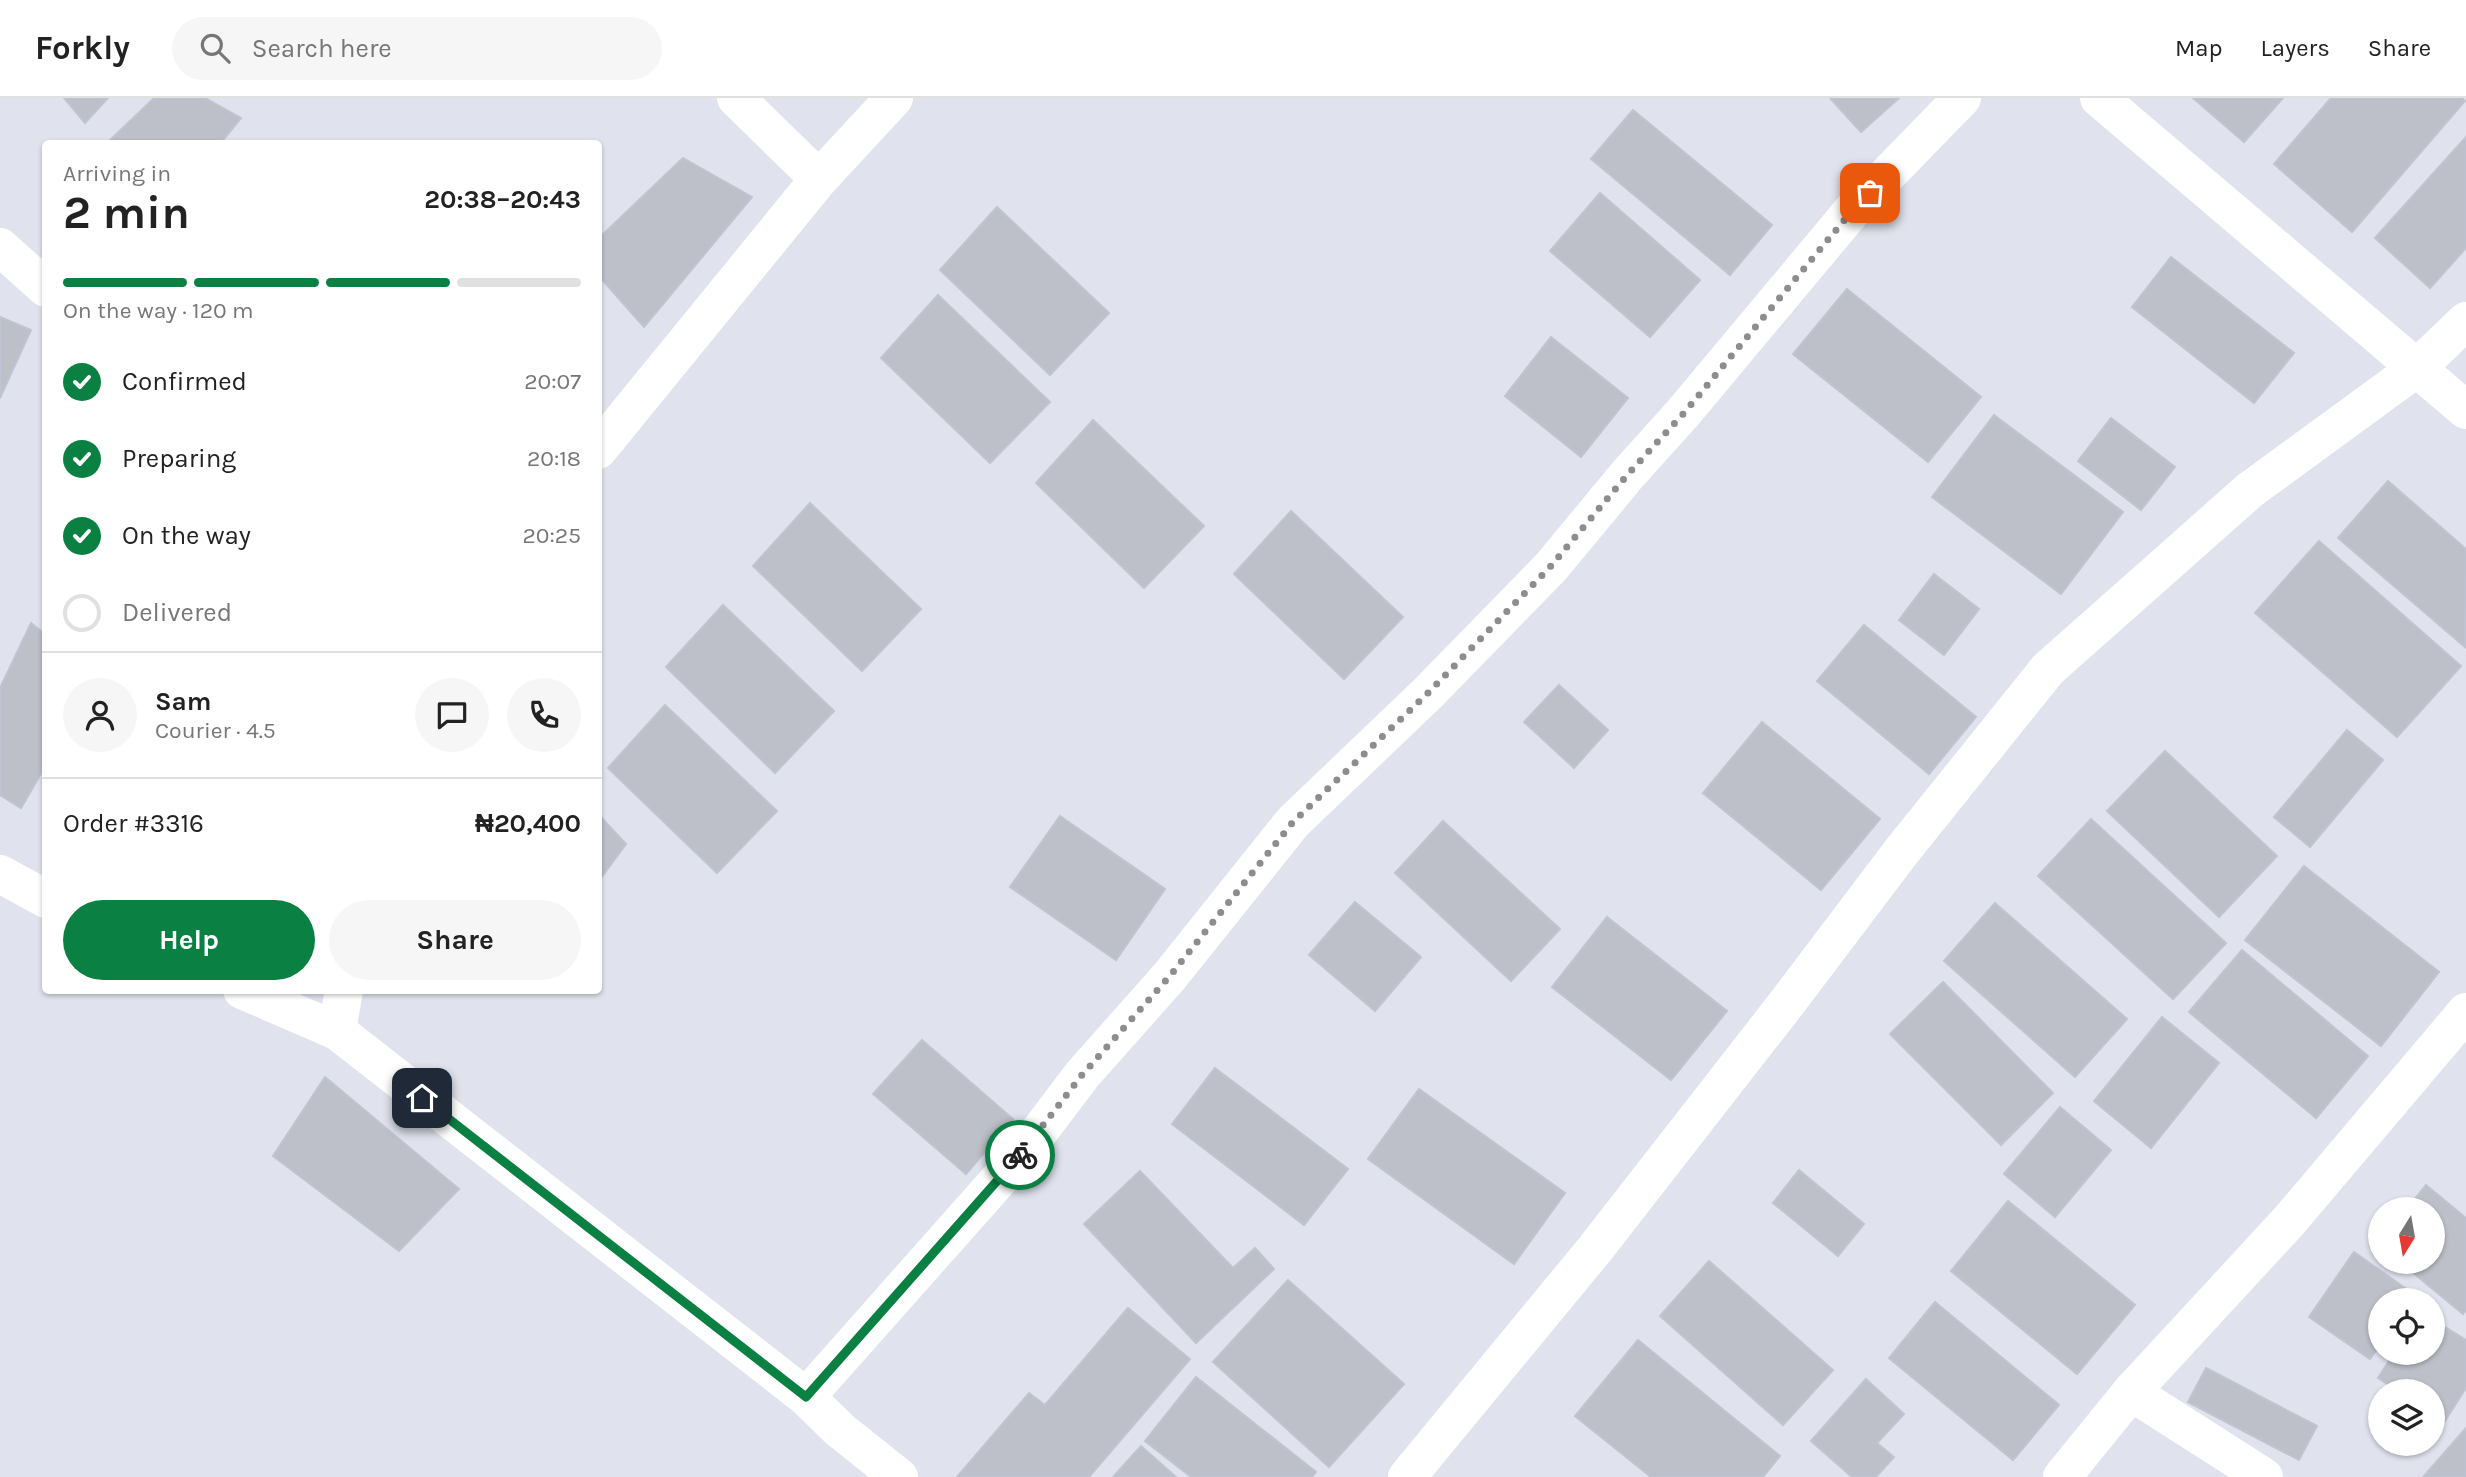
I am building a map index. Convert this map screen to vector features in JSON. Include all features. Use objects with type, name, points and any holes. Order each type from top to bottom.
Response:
[{"type":"street","points":[[736,98],[819,179]]},
{"type":"street","points":[[602,445],[819,179],[894,98]]},
{"type":"street","points":[[806,1397],[1026,1149],[1082,1075],[1169,977],[1293,822],[1428,693],[1550,567],[1628,474],[1684,413],[1851,212],[1962,98]]},
{"type":"street","points":[[2099,98],[2466,410]]},
{"type":"street","points":[[0,247],[42,284]]},
{"type":"street","points":[[1407,1477],[1595,1249],[1901,852],[2048,669],[2250,490],[2417,368],[2466,321]]},
{"type":"street","points":[[0,874],[42,897]]},
{"type":"street","points":[[251,994],[337,1031],[806,1397],[840,1430],[899,1477]]},
{"type":"street","points":[[337,1031],[343,994]]},
{"type":"street","points":[[2062,1477],[2131,1392],[2289,1221],[2466,1012]]},
{"type":"street","points":[[2131,1392],[2264,1477]]},
{"type":"building","points":[[64,98],[108,98],[85,123]]},
{"type":"building","points":[[154,98],[205,98],[241,118],[223,140],[110,140]]},
{"type":"building","points":[[1830,98],[1899,98],[1861,132]]},
{"type":"building","points":[[2193,98],[2283,98],[2244,142]]},
{"type":"building","points":[[2331,98],[2462,98],[2465,101],[2352,232],[2274,164]]},
{"type":"building","points":[[1633,110],[1772,225],[1730,275],[1591,159]]},
{"type":"building","points":[[2466,137],[2466,248],[2430,288],[2375,238]]},
{"type":"building","points":[[683,158],[752,197],[644,327],[602,280],[602,235]]},
{"type":"building","points":[[1600,193],[1700,280],[1650,337],[1550,251]]},
{"type":"building","points":[[997,207],[1109,313],[1050,375],[940,270]]},
{"type":"building","points":[[2171,257],[2294,353],[2254,403],[2132,307]]},
{"type":"building","points":[[1847,289],[1981,397],[1928,462],[1793,354]]},
{"type":"building","points":[[938,295],[1050,402],[990,463],[881,358]]},
{"type":"building","points":[[0,317],[31,330],[0,398]]},
{"type":"building","points":[[1551,337],[1628,398],[1581,457],[1505,396]]},
{"type":"building","points":[[1994,415],[2123,512],[2061,594],[1932,497]]},
{"type":"building","points":[[2111,418],[2175,467],[2141,510],[2078,461]]},
{"type":"building","points":[[1093,420],[1204,526],[1144,588],[1036,483]]},
{"type":"building","points":[[2388,481],[2466,549],[2465,647],[2338,538]]},
{"type":"building","points":[[810,503],[921,609],[862,671],[753,566]]},
{"type":"building","points":[[1291,511],[1403,617],[1344,679],[1234,574]]},
{"type":"building","points":[[2319,541],[2461,666],[2397,737],[2255,613]]},
{"type":"building","points":[[1934,574],[1979,609],[1944,655],[1899,620]]},
{"type":"building","points":[[723,605],[834,711],[775,773],[666,667]]},
{"type":"building","points":[[31,623],[42,632],[42,772],[21,808],[0,795],[0,688]]},
{"type":"building","points":[[1864,625],[1976,717],[1929,774],[1817,681]]},
{"type":"building","points":[[1559,685],[1608,730],[1574,768],[1524,722]]},
{"type":"building","points":[[665,705],[777,811],[717,873],[608,768]]},
{"type":"building","points":[[1762,722],[1880,819],[1821,890],[1703,793]]},
{"type":"building","points":[[2347,730],[2383,760],[2310,847],[2274,817]]},
{"type":"building","points":[[2165,751],[2277,856],[2219,917],[2107,811]]},
{"type":"building","points":[[1060,816],[1165,889],[1116,960],[1010,887]]},
{"type":"building","points":[[602,818],[626,844],[602,877]]},
{"type":"building","points":[[2091,819],[2226,943],[2173,999],[2038,876]]},
{"type":"building","points":[[1443,821],[1560,929],[1511,981],[1395,873]]},
{"type":"building","points":[[2304,866],[2439,972],[2381,1046],[2245,940]]},
{"type":"building","points":[[1355,902],[1421,957],[1375,1011],[1309,955]]},
{"type":"building","points":[[1995,903],[2127,1019],[2075,1077],[1944,961]]},
{"type":"building","points":[[1607,917],[1727,1011],[1671,1080],[1552,987]]},
{"type":"building","points":[[2242,950],[2368,1056],[2316,1118],[2189,1012]]},
{"type":"building","points":[[1943,982],[2053,1093],[2001,1145],[1890,1034]]},
{"type":"building","points":[[2162,1017],[2219,1063],[2151,1148],[2094,1101]]},
{"type":"building","points":[[922,1040],[1013,1119],[966,1174],[873,1094]]},
{"type":"building","points":[[1215,1068],[1348,1169],[1304,1225],[1172,1124]]},
{"type":"building","points":[[325,1077],[459,1189],[399,1251],[273,1156]]},
{"type":"building","points":[[1419,1089],[1565,1193],[1514,1264],[1368,1159]]},
{"type":"building","points":[[2060,1107],[2111,1150],[2055,1217],[2004,1174]]},
{"type":"building","points":[[1799,1170],[1864,1224],[1838,1256],[1773,1203]]},
{"type":"building","points":[[1140,1171],[1233,1268],[1255,1248],[1274,1269],[1196,1343],[1084,1224]]},
{"type":"building","points":[[2426,1185],[2441,1197],[2416,1197]]},
{"type":"building","points":[[2008,1201],[2135,1305],[2077,1374],[1951,1271]]},
{"type":"building","points":[[2445,1201],[2466,1218],[2466,1310],[2463,1314],[2445,1299],[2445,1288],[2432,1288],[2415,1274],[2445,1274]]},
{"type":"building","points":[[2354,1252],[2368,1262],[2368,1274],[2385,1274],[2405,1288],[2368,1288],[2368,1358],[2309,1317]]},
{"type":"building","points":[[1709,1261],[1833,1370],[1783,1425],[1660,1316]]},
{"type":"building","points":[[1288,1280],[1404,1384],[1329,1467],[1213,1362]]},
{"type":"building","points":[[1935,1302],[2059,1405],[2013,1460],[1889,1358]]},
{"type":"building","points":[[1128,1308],[1190,1359],[1089,1477],[957,1477],[1029,1393],[1045,1405]]},
{"type":"building","points":[[2445,1327],[2466,1340],[2466,1388],[2445,1421],[2445,1379],[2378,1378],[2386,1365],[2445,1365]]},
{"type":"building","points":[[1638,1340],[1780,1456],[1763,1477],[1651,1477],[1575,1416]]},
{"type":"building","points":[[2206,1368],[2317,1426],[2299,1460],[2188,1402]]},
{"type":"building","points":[[1196,1377],[1316,1472],[1312,1477],[1191,1477],[1145,1441]]},
{"type":"building","points":[[1866,1379],[1904,1414],[1877,1443],[1894,1457],[1876,1477],[1852,1477],[1811,1441]]},
{"type":"building","points":[[2466,1428],[2466,1477],[2423,1477],[2441,1456],[2445,1456],[2445,1452]]},
{"type":"building","points":[[1141,1446],[1176,1477],[1113,1477]]},
{"type":"way so far","points":[[1020,1155],[1082,1075],[1169,977],[1293,822],[1428,693],[1550,567],[1870,193]]},
{"type":"route","points":[[422,1098],[806,1397],[1020,1155]]}]
